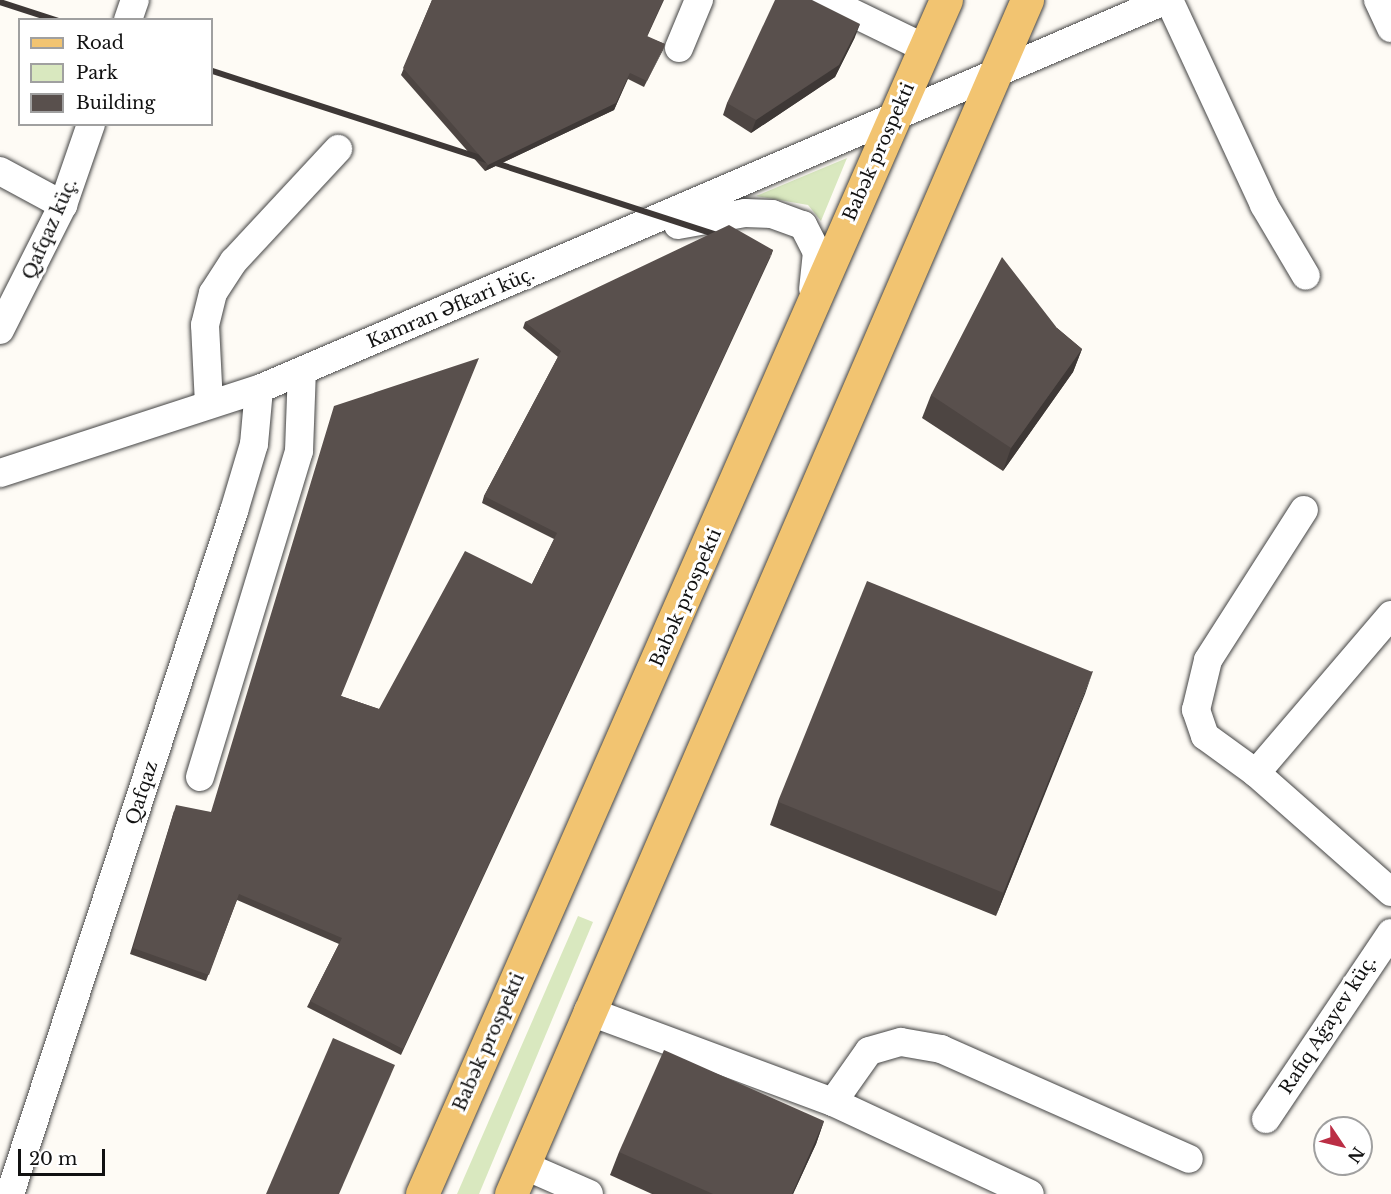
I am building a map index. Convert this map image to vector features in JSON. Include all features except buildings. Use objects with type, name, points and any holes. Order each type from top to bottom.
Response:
[{"type":"main road","name":"Babək prospekti","points":[[422,1194],[801,336],[946,0]]},
{"type":"main road","points":[[517,1180],[588,1011],[1027,0]]},
{"type":"main road","points":[[444,1194],[492,1083],[517,979]]},
{"type":"street","points":[[129,18],[135,0]]},
{"type":"street","points":[[679,48],[699,0]]},
{"type":"street","points":[[826,0],[925,48]]},
{"type":"street","points":[[1168,0],[1264,205],[1306,276]]},
{"type":"street","name":"Kamran Əfkari küç.","points":[[0,473],[259,389],[631,233],[1168,0]]},
{"type":"street","points":[[1378,0],[1391,28]]},
{"type":"street","name":"Qafqaz küç.","points":[[0,330],[63,205],[90,126]]},
{"type":"street","points":[[209,404],[205,325],[213,293],[234,261],[338,149]]},
{"type":"street","points":[[0,171],[63,205]]},
{"type":"street","points":[[631,233],[745,213],[772,214],[803,225],[818,266],[801,336]]},
{"type":"street","points":[[200,777],[299,451],[302,371]]},
{"type":"street","name":"Qafqaz","points":[[10,1194],[237,500],[254,444],[259,389]]},
{"type":"street","points":[[1304,510],[1208,660],[1196,710],[1205,736],[1256,773],[1391,892]]},
{"type":"street","points":[[1256,773],[1391,615]]},
{"type":"street","name":"Rafiq Ağayev küç.","points":[[1266,1119],[1391,933]]},
{"type":"street","points":[[588,1011],[833,1102],[1030,1194]]},
{"type":"street","points":[[833,1102],[869,1051],[901,1042],[941,1049],[1189,1159]]},
{"type":"street","points":[[517,1180],[589,1194]]},
{"type":"green space","points":[[847,158],[821,221],[808,205],[756,196]]},
{"type":"green space","points":[[578,916],[593,922],[479,1194],[457,1194]]}]
